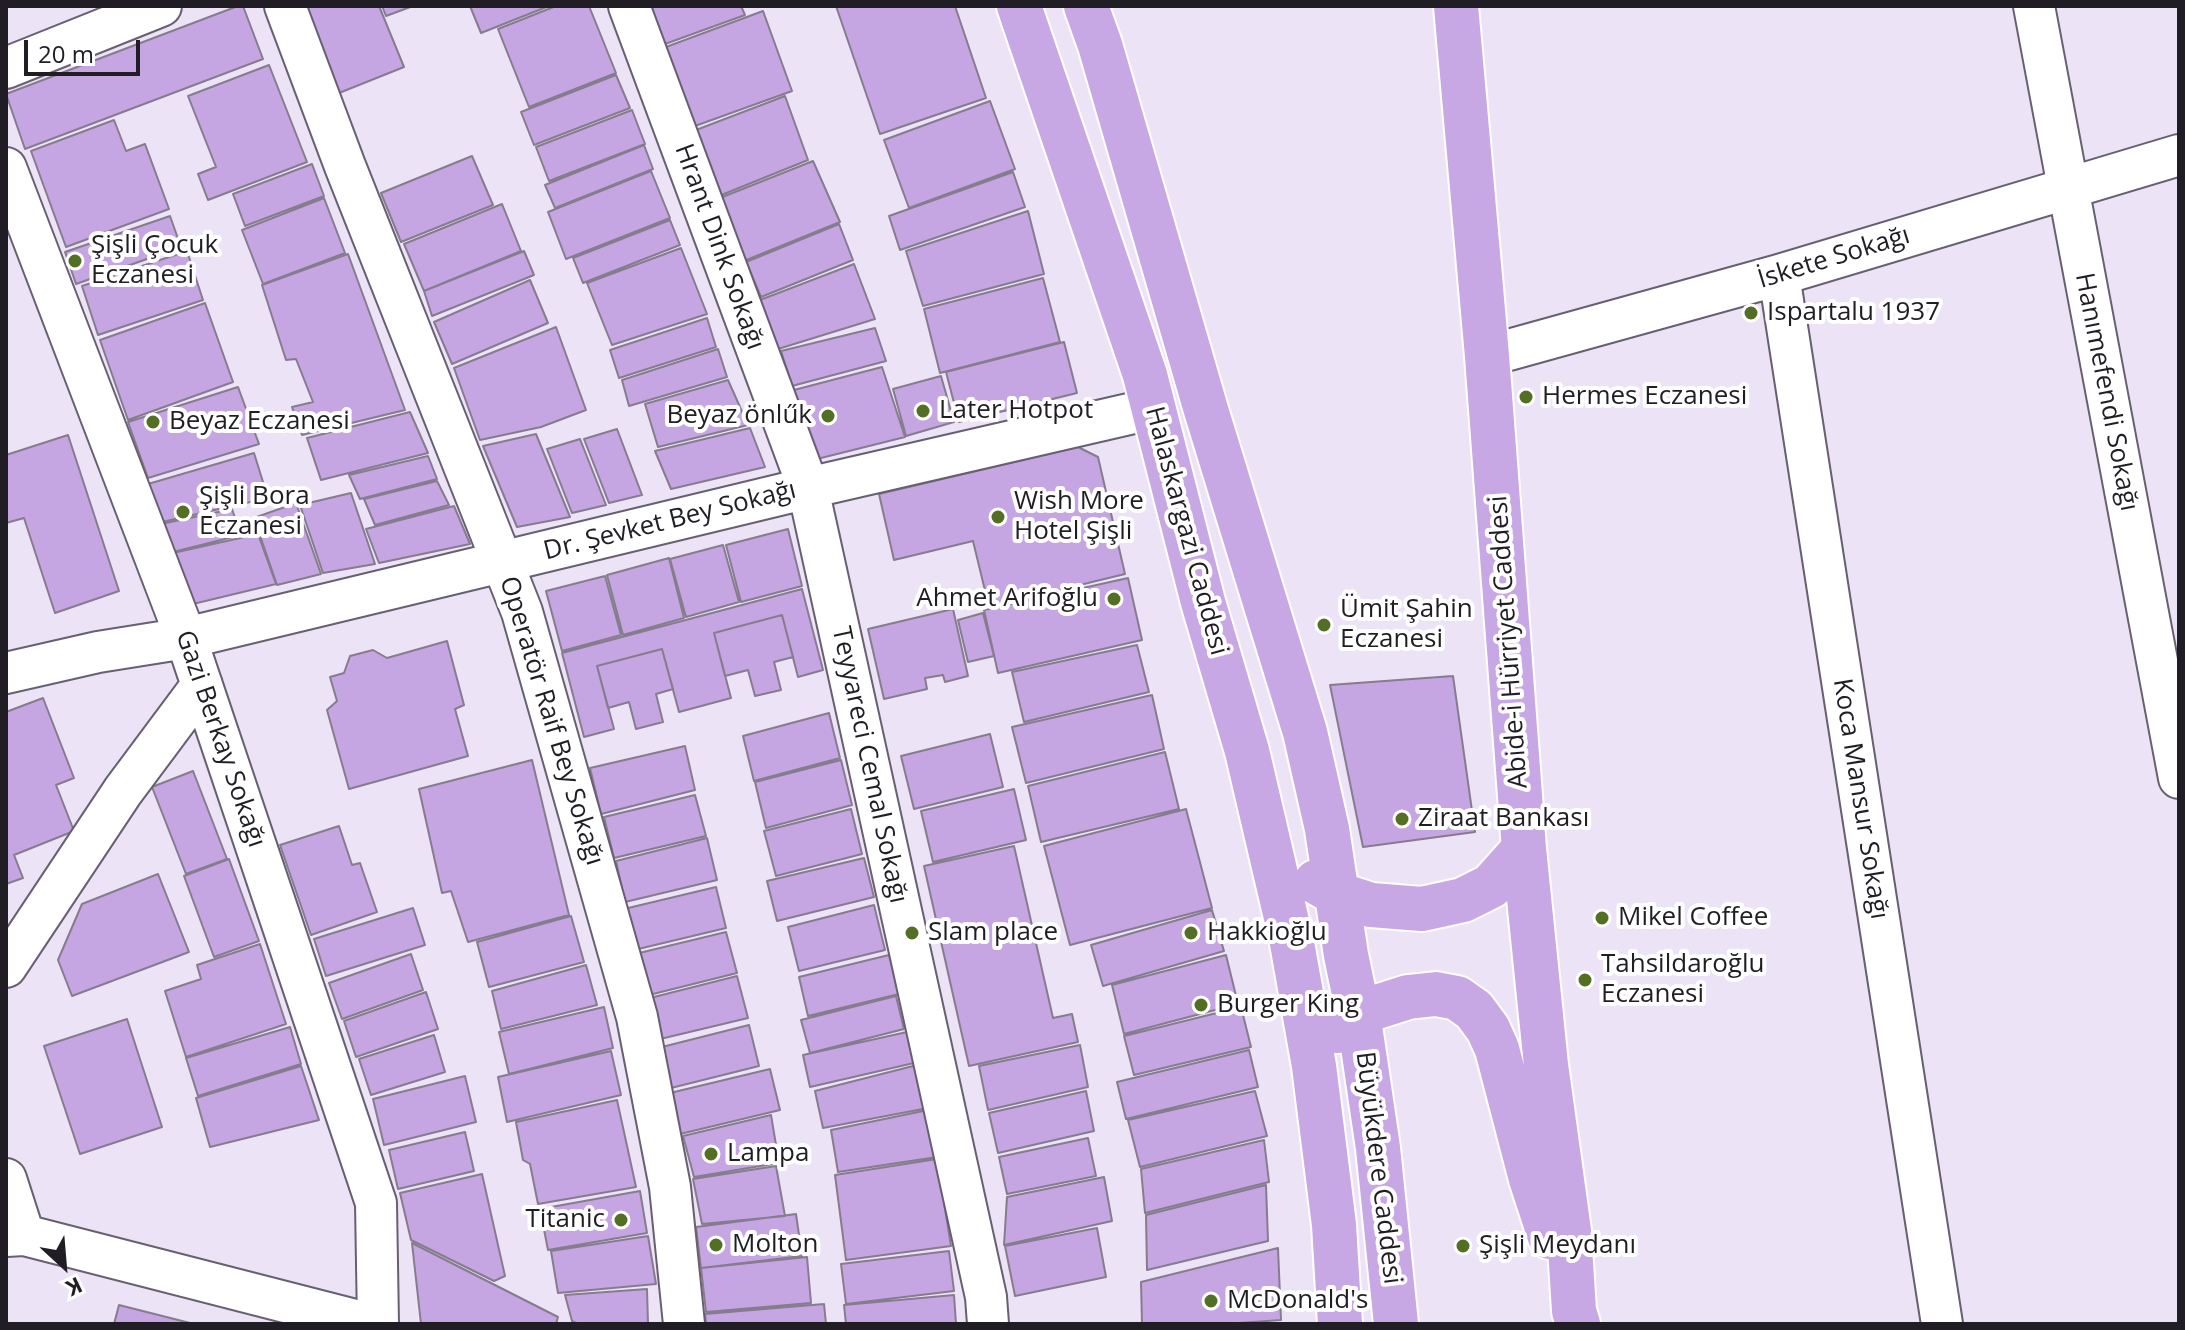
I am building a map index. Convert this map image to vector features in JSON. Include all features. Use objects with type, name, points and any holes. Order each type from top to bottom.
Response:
[{"type":"main road","name":"Halaskargazi Caddesi","points":[[1019,6],[1155,408],[1203,602],[1247,751],[1292,943],[1314,1066]]},
{"type":"main road","name":"Halaskargazi Caddesi","points":[[1086,6],[1305,732],[1327,829],[1358,1013]]},
{"type":"main road","name":"Abide-i Hürriyet Caddesi","points":[[1456,6],[1487,356],[1524,849],[1546,1065],[1569,1231],[1576,1318]]},
{"type":"main road","points":[[1247,751],[1265,773],[1283,807],[1305,868],[1315,881],[1337,894],[1371,905],[1422,909],[1463,900],[1491,886],[1524,849]]},
{"type":"main road","points":[[1314,1066],[1323,1046],[1358,1013],[1398,999],[1436,994],[1457,998],[1474,1010],[1488,1029],[1497,1049],[1531,1179],[1576,1318]]},
{"type":"main road","name":"Büyükdere Caddesi","points":[[1358,1013],[1378,1148],[1396,1324]]},
{"type":"main road","name":"Büyükdere Caddesi","points":[[1314,1066],[1334,1225],[1340,1324]]},
{"type":"street","points":[[6,68],[161,6]]},
{"type":"street","name":"Operatör Raif Bey Sokağı","points":[[285,6],[522,612],[637,1017],[670,1187],[684,1324]]},
{"type":"street","name":"Hrant Dink Sokağı","points":[[629,6],[808,488]]},
{"type":"street","name":"Hanımefendi Sokağı","points":[[2034,6],[2179,778]]},
{"type":"street","name":"İskete Sokağı","points":[[1487,356],[1779,275],[2179,155]]},
{"type":"street","name":"Gazi Berkay Sokağı","points":[[6,168],[186,638],[376,1203],[378,1324]]},
{"type":"street","name":"Koca Mansur Sokağı","points":[[1779,275],[1942,1324]]},
{"type":"street","name":"Dr. Şevket Bey Sokağı","points":[[6,673],[98,652],[186,638],[1155,408]]},
{"type":"street","name":"Teyyareci Cemal Sokağı","points":[[808,488],[986,1297],[988,1324]]},
{"type":"street","name":"Dr. Şevket Bey Sokağı","points":[[6,694],[102,668],[186,638]]},
{"type":"street","points":[[6,967],[123,791],[202,685]]},
{"type":"street","points":[[6,1179],[15,1235],[371,1324]]},
{"type":"building","points":[[243,6],[263,59],[25,149],[6,94]]},
{"type":"building","points":[[305,6],[379,6],[404,67],[339,93]]},
{"type":"building","points":[[382,6],[413,6],[386,16]]},
{"type":"building","points":[[470,6],[549,6],[481,33]]},
{"type":"building","points":[[556,6],[589,6],[616,73],[529,107],[498,29]]},
{"type":"building","points":[[651,6],[741,6],[745,15],[665,44]]},
{"type":"building","points":[[836,6],[955,6],[986,98],[880,134]]},
{"type":"building","points":[[763,11],[792,91],[695,126],[666,47]]},
{"type":"building","points":[[269,65],[307,162],[208,200],[198,174],[216,167],[188,96]]},
{"type":"building","points":[[616,75],[630,108],[534,145],[521,112]]},
{"type":"building","points":[[785,96],[808,160],[719,196],[696,130]]},
{"type":"building","points":[[990,101],[1015,169],[909,208],[884,140]]},
{"type":"building","points":[[632,110],[645,144],[549,181],[536,147]]},
{"type":"building","points":[[114,120],[126,151],[145,144],[169,209],[66,247],[31,151]]},
{"type":"building","points":[[644,145],[653,169],[555,208],[545,185]]},
{"type":"building","points":[[472,156],[493,205],[401,242],[381,193]]},
{"type":"building","points":[[813,161],[840,222],[744,261],[720,198]]},
{"type":"building","points":[[312,164],[324,196],[245,226],[233,194]]},
{"type":"building","points":[[651,171],[670,218],[566,259],[548,212]]},
{"type":"building","points":[[1013,172],[1025,207],[900,250],[889,216]]},
{"type":"building","points":[[324,198],[345,253],[263,284],[242,230]]},
{"type":"building","points":[[502,204],[521,251],[424,291],[404,244]]},
{"type":"building","points":[[1028,211],[1044,274],[923,306],[906,251]]},
{"type":"building","points":[[170,216],[181,247],[76,284],[65,252]]},
{"type":"building","points":[[670,220],[680,245],[583,283],[573,258]]},
{"type":"building","points":[[839,224],[853,260],[761,297],[746,262]]},
{"type":"building","points":[[681,248],[707,314],[612,345],[587,283]]},
{"type":"building","points":[[187,251],[203,300],[98,335],[82,286]]},
{"type":"building","points":[[524,251],[534,275],[432,316],[424,291]]},
{"type":"building","points":[[348,254],[405,410],[302,435],[292,407],[313,402],[296,359],[286,360],[262,285]]},
{"type":"building","points":[[854,264],[875,319],[778,349],[760,300]]},
{"type":"building","points":[[1043,278],[1060,342],[940,373],[924,309]]},
{"type":"building","points":[[530,280],[548,323],[452,364],[434,322]]},
{"type":"building","points":[[205,303],[233,382],[128,420],[100,340]]},
{"type":"building","points":[[707,318],[716,347],[619,378],[610,350]]},
{"type":"building","points":[[556,327],[586,410],[541,427],[480,440],[454,368]]},
{"type":"building","points":[[875,328],[886,361],[792,386],[781,351]]},
{"type":"building","points":[[1064,342],[1077,393],[959,422],[946,372]]},
{"type":"building","points":[[718,349],[727,377],[629,406],[622,380]]},
{"type":"building","points":[[882,367],[905,437],[817,459],[794,390]]},
{"type":"building","points":[[941,376],[954,422],[906,436],[893,389]]},
{"type":"building","points":[[728,380],[748,425],[658,447],[645,404]]},
{"type":"building","points":[[238,387],[259,444],[148,478],[128,422]]},
{"type":"building","points":[[410,412],[428,453],[321,480],[307,438]]},
{"type":"building","points":[[750,428],[765,467],[671,489],[655,451]]},
{"type":"building","points":[[617,429],[642,495],[609,503],[584,439]]},
{"type":"building","points":[[536,434],[570,517],[517,527],[483,446]]},
{"type":"building","points":[[68,435],[119,591],[55,613],[24,518],[6,523],[6,455]]},
{"type":"building","points":[[580,439],[606,505],[572,513],[547,449]]},
{"type":"building","name":"Wish More Hotel Şişli","points":[[1078,447],[1098,457],[1125,574],[989,607],[973,541],[894,560],[879,494]]},
{"type":"building","points":[[254,453],[268,498],[162,522],[148,484]]},
{"type":"building","points":[[428,456],[437,479],[360,499],[349,475]]},
{"type":"building","points":[[437,481],[449,505],[375,525],[364,499]]},
{"type":"building","points":[[351,493],[375,564],[323,573],[300,505]]},
{"type":"building","points":[[296,503],[321,574],[277,585],[254,518]]},
{"type":"building","points":[[454,506],[470,544],[379,563],[366,529]]},
{"type":"building","points":[[232,509],[241,535],[173,552],[161,524]]},
{"type":"building","points":[[788,529],[802,586],[741,602],[726,545]]},
{"type":"building","points":[[258,534],[276,584],[193,604],[173,553]]},
{"type":"building","points":[[723,545],[739,602],[686,617],[670,559]]},
{"type":"building","points":[[669,558],[684,618],[623,635],[607,575]]},
{"type":"building","points":[[605,576],[621,635],[562,651],[546,591]]},
{"type":"building","points":[[1128,578],[1142,640],[998,673],[984,610]]},
{"type":"building","points":[[802,589],[823,670],[798,677],[782,615],[714,633],[731,698],[679,712],[662,649],[597,666],[614,729],[584,737],[562,653]]},
{"type":"building","points":[[953,609],[968,676],[945,682],[943,675],[925,678],[927,689],[884,699],[868,629]]},
{"type":"building","points":[[983,613],[994,656],[968,662],[958,620]]},
{"type":"building","points":[[782,615],[793,657],[774,662],[781,690],[755,696],[748,670],[725,676],[714,633]]},
{"type":"building","points":[[447,641],[464,705],[455,709],[468,756],[349,789],[327,710],[337,701],[330,677],[344,673],[350,656],[373,650],[387,658]]},
{"type":"building","points":[[1137,645],[1149,692],[1024,722],[1012,672]]},
{"type":"building","points":[[662,649],[673,689],[656,694],[663,722],[636,729],[629,702],[608,708],[597,666]]},
{"type":"building","points":[[1453,676],[1475,832],[1363,847],[1330,685]]},
{"type":"building","points":[[1152,695],[1164,749],[1026,783],[1012,727]]},
{"type":"building","points":[[43,698],[74,778],[56,785],[74,831],[14,855],[23,878],[6,884],[6,712]]},
{"type":"building","points":[[829,713],[840,758],[754,781],[743,736]]},
{"type":"building","points":[[990,734],[1003,787],[914,809],[901,756]]},
{"type":"building","points":[[685,746],[695,790],[601,814],[590,768]]},
{"type":"building","points":[[1165,752],[1179,809],[1041,842],[1028,786]]},
{"type":"building","points":[[532,760],[569,915],[468,942],[451,891],[442,893],[419,789]]},
{"type":"building","points":[[841,760],[852,805],[766,828],[755,782]]},
{"type":"building","points":[[193,771],[227,859],[186,874],[152,787]]},
{"type":"building","points":[[1014,789],[1026,840],[933,862],[921,811]]},
{"type":"building","points":[[695,795],[706,836],[614,858],[604,817]]},
{"type":"building","points":[[851,809],[862,854],[776,876],[764,831]]},
{"type":"building","points":[[1186,809],[1212,908],[1070,945],[1044,846]]},
{"type":"building","points":[[339,826],[352,865],[360,863],[377,912],[311,935],[280,845]]},
{"type":"building","points":[[707,838],[717,880],[625,902],[616,861]]},
{"type":"building","points":[[1014,846],[1053,1018],[1072,1014],[1078,1042],[969,1066],[924,866]]},
{"type":"building","points":[[864,858],[874,897],[777,921],[767,881]]},
{"type":"building","points":[[229,859],[259,941],[214,957],[184,876]]},
{"type":"building","points":[[158,874],[189,952],[72,996],[58,960],[82,904]]},
{"type":"building","points":[[716,887],[726,928],[634,950],[624,909]]},
{"type":"building","points":[[874,905],[885,950],[799,971],[788,927]]},
{"type":"building","points":[[413,908],[425,945],[326,976],[314,939]]},
{"type":"building","points":[[1212,910],[1224,951],[1103,986],[1091,945]]},
{"type":"building","points":[[571,916],[584,962],[489,987],[477,942]]},
{"type":"building","points":[[726,932],[737,973],[645,996],[635,954]]},
{"type":"building","points":[[260,944],[286,1024],[186,1057],[165,991],[201,979],[197,965]]},
{"type":"building","points":[[411,954],[423,990],[342,1019],[329,983]]},
{"type":"building","points":[[889,955],[899,994],[808,1016],[799,977]]},
{"type":"building","points":[[1226,955],[1238,1004],[1124,1034],[1112,985]]},
{"type":"building","points":[[586,965],[597,1005],[501,1029],[492,991]]},
{"type":"building","points":[[737,976],[748,1018],[656,1040],[646,999]]},
{"type":"building","points":[[426,992],[438,1029],[356,1057],[344,1021]]},
{"type":"building","points":[[896,996],[904,1029],[810,1053],[801,1020]]},
{"type":"building","points":[[604,1007],[613,1048],[509,1074],[499,1032]]},
{"type":"building","points":[[1241,1007],[1251,1047],[1134,1075],[1124,1036]]},
{"type":"building","points":[[127,1019],[162,1127],[80,1154],[44,1046]]},
{"type":"building","points":[[749,1025],[759,1066],[667,1089],[658,1048]]},
{"type":"building","points":[[290,1027],[301,1064],[198,1096],[186,1058]]},
{"type":"building","points":[[907,1032],[914,1063],[810,1087],[803,1055]]},
{"type":"building","points":[[434,1035],[445,1072],[371,1095],[359,1059]]},
{"type":"building","points":[[1080,1045],[1088,1087],[988,1110],[979,1066]]},
{"type":"building","points":[[1249,1050],[1258,1087],[1126,1119],[1117,1082]]},
{"type":"building","points":[[611,1051],[621,1095],[507,1122],[498,1077]]},
{"type":"building","points":[[917,1065],[928,1108],[823,1128],[815,1091]]},
{"type":"building","points":[[301,1066],[319,1120],[210,1147],[196,1098]]},
{"type":"building","points":[[770,1069],[780,1110],[680,1134],[670,1093]]},
{"type":"building","points":[[465,1076],[476,1122],[384,1145],[373,1099]]},
{"type":"building","points":[[1086,1091],[1094,1131],[998,1153],[989,1113]]},
{"type":"building","points":[[1255,1091],[1267,1136],[1140,1167],[1128,1120]]},
{"type":"building","points":[[617,1100],[636,1187],[538,1204],[530,1164],[523,1160],[516,1122]]},
{"type":"building","points":[[928,1110],[937,1157],[838,1172],[831,1130]]},
{"type":"building","points":[[771,1115],[779,1163],[694,1177],[683,1136]]},
{"type":"building","points":[[465,1132],[474,1171],[398,1189],[389,1150]]},
{"type":"building","points":[[1088,1138],[1096,1176],[1007,1194],[999,1157]]},
{"type":"building","points":[[1264,1140],[1269,1182],[1145,1213],[1141,1169]]},
{"type":"building","points":[[937,1159],[951,1246],[846,1260],[835,1175]]},
{"type":"building","points":[[776,1166],[785,1216],[702,1224],[693,1179]]},
{"type":"building","points":[[482,1174],[505,1276],[494,1281],[411,1240],[400,1193]]},
{"type":"building","points":[[1104,1177],[1112,1221],[1004,1245],[1007,1197]]},
{"type":"building","points":[[1266,1185],[1268,1241],[1147,1270],[1146,1215]]},
{"type":"building","points":[[640,1191],[647,1233],[548,1250],[540,1209]]},
{"type":"building","points":[[796,1214],[802,1256],[701,1268],[696,1227]]},
{"type":"building","points":[[1097,1228],[1106,1277],[1015,1296],[1005,1246]]},
{"type":"building","points":[[648,1236],[656,1284],[558,1293],[551,1251]]},
{"type":"building","points":[[412,1243],[558,1317],[556,1324],[421,1324]]},
{"type":"building","name":"McDonald's","points":[[1278,1248],[1281,1320],[1142,1324],[1141,1282]]},
{"type":"building","points":[[949,1251],[954,1291],[846,1304],[841,1264]]},
{"type":"building","points":[[807,1257],[811,1303],[706,1312],[701,1268]]},
{"type":"building","points":[[647,1289],[648,1324],[578,1324],[572,1321],[565,1295]]},
{"type":"building","points":[[954,1295],[956,1324],[846,1324],[844,1305]]},
{"type":"building","points":[[824,1304],[826,1324],[706,1324],[705,1314]]},
{"type":"building","points":[[119,1305],[194,1324],[114,1324]]},
{"type":"place","name":"Şişli Çocuk Eczanesi","points":[[75,261]]},
{"type":"place","name":"Ispartalu 1937","points":[[1751,313]]},
{"type":"place","name":"Hermes Eczanesi","points":[[1526,397]]},
{"type":"place","name":"Later Hotpot","points":[[923,411]]},
{"type":"place","name":"Beyaz önlűk","points":[[828,416]]},
{"type":"place","name":"Beyaz Eczanesi","points":[[153,422]]},
{"type":"place","name":"Şişli Bora Eczanesi","points":[[183,512]]},
{"type":"place","name":"Wish More Hotel Şişli","points":[[998,517]]},
{"type":"place","name":"Ahmet Arifoğlu","points":[[1114,599]]},
{"type":"place","name":"Ümit Şahin Eczanesi","points":[[1324,625]]},
{"type":"place","name":"Ziraat Bankası","points":[[1402,819]]},
{"type":"place","name":"Mikel Coffee","points":[[1602,918]]},
{"type":"place","name":"Slam place","points":[[912,933]]},
{"type":"place","name":"Hakkioğlu","points":[[1191,933]]},
{"type":"place","name":"Tahsildaroğlu Eczanesi","points":[[1585,980]]},
{"type":"place","name":"Burger King","points":[[1201,1005]]},
{"type":"place","name":"Lampa","points":[[711,1154]]},
{"type":"place","name":"Titanic","points":[[621,1220]]},
{"type":"place","name":"Molton","points":[[716,1245]]},
{"type":"place","name":"Şişli Meydanı","points":[[1463,1246]]},
{"type":"place","name":"McDonald's","points":[[1211,1301]]}]
